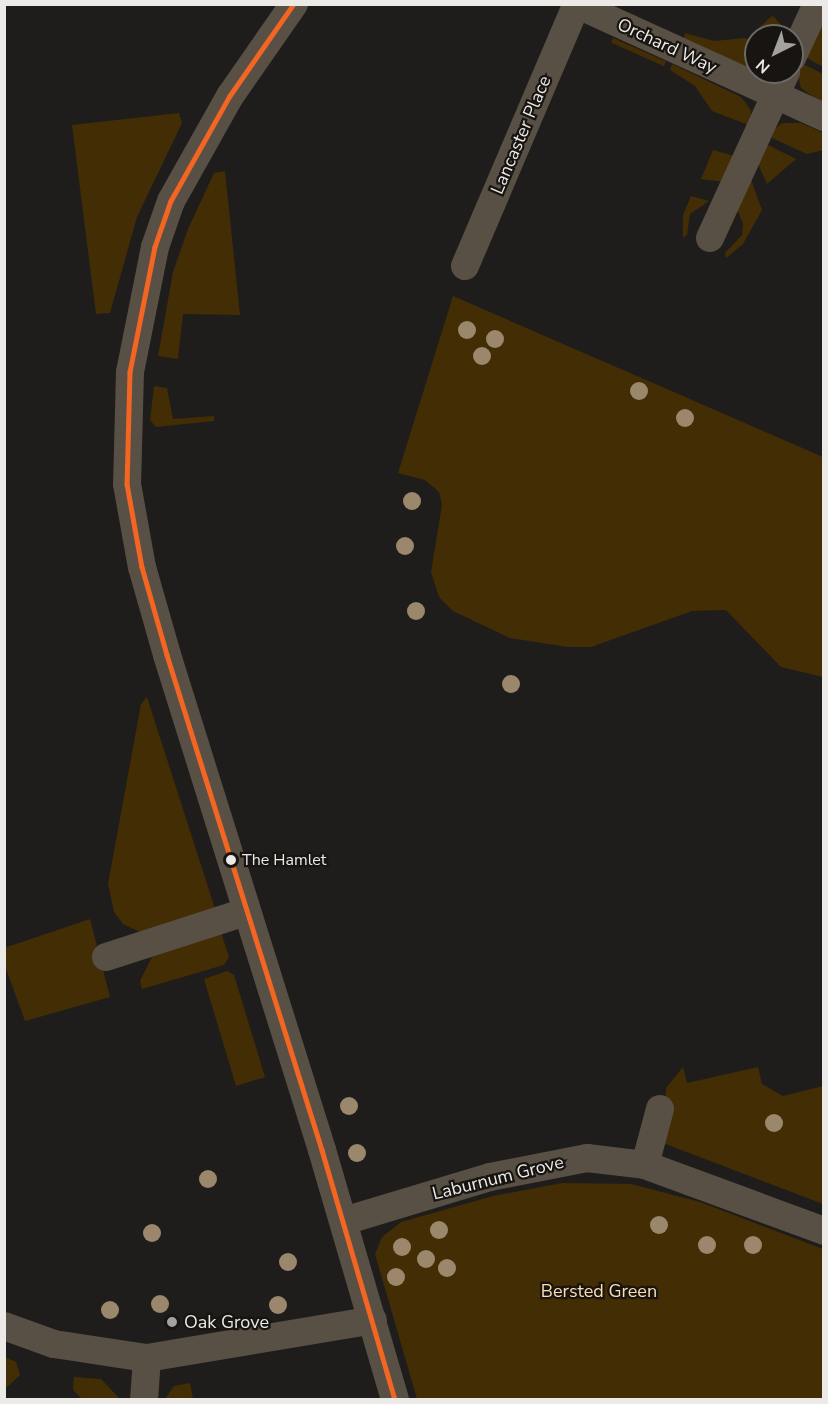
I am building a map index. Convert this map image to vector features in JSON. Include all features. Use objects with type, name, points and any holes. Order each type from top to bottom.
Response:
[{"type":"street","points":[[294,4],[230,96],[171,201],[155,247],[142,300],[126,425],[127,484],[142,567],[245,912],[344,1221],[395,1400]]},
{"type":"street","points":[[804,32],[817,4]]},
{"type":"street","name":"Orchard Way","points":[[577,5],[744,70]]},
{"type":"street","name":"Lancaster Place","points":[[465,266],[577,5]]},
{"type":"street","points":[[710,238],[780,84]]},
{"type":"street","name":"Orchard Way","points":[[780,84],[824,117]]},
{"type":"street","points":[[106,957],[245,912]]},
{"type":"street","points":[[645,1165],[660,1109]]},
{"type":"street","name":"Laburnum Grove","points":[[344,1221],[490,1177],[555,1162],[587,1158],[645,1165],[824,1232]]},
{"type":"street","points":[[4,1326],[54,1344],[147,1358],[374,1320]]},
{"type":"street","points":[[144,1400],[147,1358]]},
{"type":"green space","points":[[772,16],[780,24],[763,24]]},
{"type":"green space","points":[[823,17],[823,67],[807,58]]},
{"type":"green space","points":[[685,33],[714,41],[744,38],[744,66],[684,38]]},
{"type":"green space","points":[[613,38],[666,62],[664,66],[611,43]]},
{"type":"green space","points":[[672,64],[741,97],[751,110],[751,126],[712,111],[695,86],[670,70]]},
{"type":"green space","points":[[804,64],[823,74],[823,104],[801,88],[800,84],[804,84]]},
{"type":"green space","points":[[179,113],[182,123],[137,217],[110,313],[96,314],[72,125]]},
{"type":"green space","points":[[782,123],[801,123],[823,133],[823,150],[807,154],[772,138],[769,134]]},
{"type":"green space","points":[[768,145],[796,159],[767,184],[756,159],[763,146]]},
{"type":"green space","points":[[713,150],[738,157],[725,182],[701,179]]},
{"type":"green space","points":[[225,171],[240,315],[183,314],[178,359],[158,356],[173,272],[188,229],[214,173]]},
{"type":"green space","points":[[749,174],[762,210],[743,244],[726,258],[725,253],[742,235],[743,224],[737,209]]},
{"type":"green space","points":[[691,196],[709,201],[690,214],[687,235],[683,238],[683,215]]},
{"type":"green space","points":[[453,296],[823,457],[823,677],[781,667],[726,610],[692,611],[591,647],[568,647],[510,638],[453,611],[439,597],[431,572],[442,505],[439,492],[425,480],[398,473]]},
{"type":"green space","points":[[154,386],[167,388],[173,419],[214,416],[214,421],[156,427],[150,420]]},
{"type":"green space","points":[[147,697],[217,915],[140,932],[123,924],[114,912],[108,884],[141,704]]},
{"type":"green space","points":[[90,919],[110,997],[25,1021],[5,966],[4,948]]},
{"type":"green space","points":[[221,932],[229,957],[224,965],[142,989],[140,981],[152,957],[163,950]]},
{"type":"green space","points":[[227,971],[234,975],[265,1077],[236,1086],[204,979]]},
{"type":"green space","points":[[683,1067],[687,1083],[758,1067],[762,1084],[783,1096],[823,1086],[823,1204],[663,1143],[666,1088]]},
{"type":"green space","name":"Bersted Green","points":[[562,1183],[631,1184],[700,1202],[823,1249],[823,1399],[417,1399],[375,1254],[382,1237],[401,1222],[493,1196]]},
{"type":"green space","points":[[5,1357],[16,1362],[20,1375],[5,1389]]},
{"type":"green space","points":[[74,1377],[101,1379],[120,1399],[82,1399],[73,1390]]},
{"type":"green space","points":[[190,1383],[193,1399],[165,1399],[174,1386]]},
{"type":"transit line","points":[[294,4],[230,96],[171,201],[155,247],[130,372],[127,484],[142,567],[167,655],[322,1150],[395,1400]]},
{"type":"place","name":"The Hamlet","points":[[231,860]]},
{"type":"place","name":"Oak Grove","points":[[172,1322]]}]
